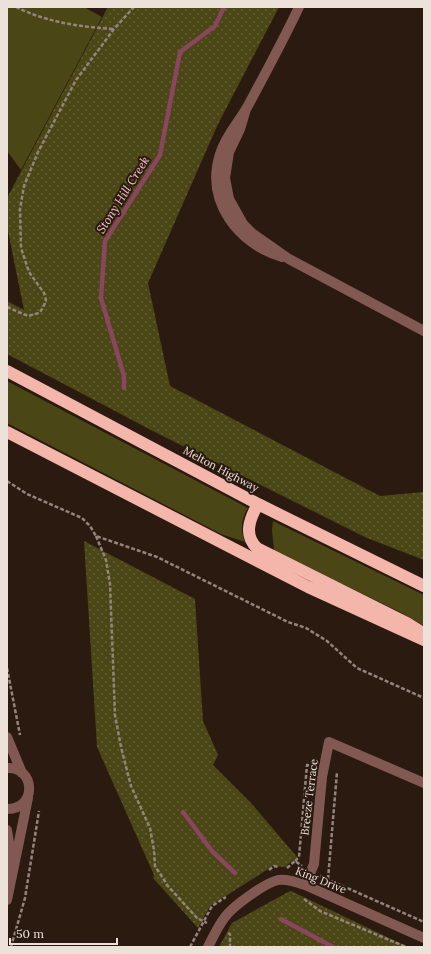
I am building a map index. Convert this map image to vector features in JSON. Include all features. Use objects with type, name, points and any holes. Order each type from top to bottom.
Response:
[{"type":"highway","name":"Melton Highway","points":[[7,371],[258,504],[424,586]]},
{"type":"highway","points":[[7,432],[101,482],[308,587],[424,640]]},
{"type":"highway","points":[[258,504],[251,520],[248,532],[253,544],[257,548],[408,623],[424,634]]},
{"type":"street","points":[[299,7],[246,109],[240,129],[229,152],[225,178],[229,199],[239,218],[252,233],[289,259],[424,331]]},
{"type":"street","points":[[394,572],[424,580]]},
{"type":"street","points":[[7,737],[22,773],[29,784],[28,798],[7,900]]},
{"type":"street","name":"Breeze Terrace","points":[[306,885],[314,864],[322,777],[329,742],[424,783]]},
{"type":"street","points":[[7,768],[17,769],[22,773]]},
{"type":"street","points":[[7,810],[20,807],[28,798]]},
{"type":"street","points":[[7,830],[9,843],[10,888]]},
{"type":"street","name":"King Drive","points":[[208,947],[225,916],[236,905],[276,880],[293,881],[306,885],[424,938]]},
{"type":"path","points":[[16,7],[34,16],[82,27],[114,29]]},
{"type":"path","points":[[7,307],[28,316],[39,313],[44,308],[46,300],[44,293],[29,272],[21,248],[20,209],[24,186],[38,152],[66,97],[86,65],[114,29],[134,7]]},
{"type":"path","points":[[7,482],[27,494],[82,518],[90,526],[96,536],[106,560],[110,584],[112,681],[116,723],[131,786],[150,828],[155,866],[168,886],[197,918],[230,934]]},
{"type":"path","points":[[96,536],[157,557],[288,622],[306,628],[327,641],[357,668],[424,698]]},
{"type":"path","points":[[328,879],[337,769]]},
{"type":"path","points":[[299,896],[320,911],[406,947]]},
{"type":"path","points":[[230,947],[230,934],[232,929]]},
{"type":"shaded area","points":[[7,7],[84,7],[102,17],[21,170],[7,151]]},
{"type":"shaded area","points":[[108,7],[279,7],[218,124],[148,283],[170,386],[380,496],[424,492],[424,560],[367,538],[151,430],[7,354],[7,301],[24,310],[7,226],[7,198]]},
{"type":"shaded area","points":[[7,381],[248,508],[242,525],[242,533],[245,542],[221,534],[7,423]]},
{"type":"shaded area","points":[[273,521],[424,595],[424,626],[400,612],[274,551],[272,530]]},
{"type":"shaded area","points":[[84,541],[195,599],[203,721],[218,755],[213,765],[251,803],[297,857],[285,867],[273,866],[210,906],[198,928],[153,878],[154,875],[97,747]]},
{"type":"shaded area","points":[[290,891],[408,947],[219,947],[232,923]]},
{"type":"waterway","name":"Stony Hill Creek","points":[[124,388],[124,376],[101,298],[105,241],[160,155],[180,52],[215,26],[224,7]]},
{"type":"waterway","name":"Stony Hill Creek","points":[[183,812],[212,851],[235,873]]},
{"type":"waterway","name":"Stony Hill Creek","points":[[281,919],[333,947]]}]
